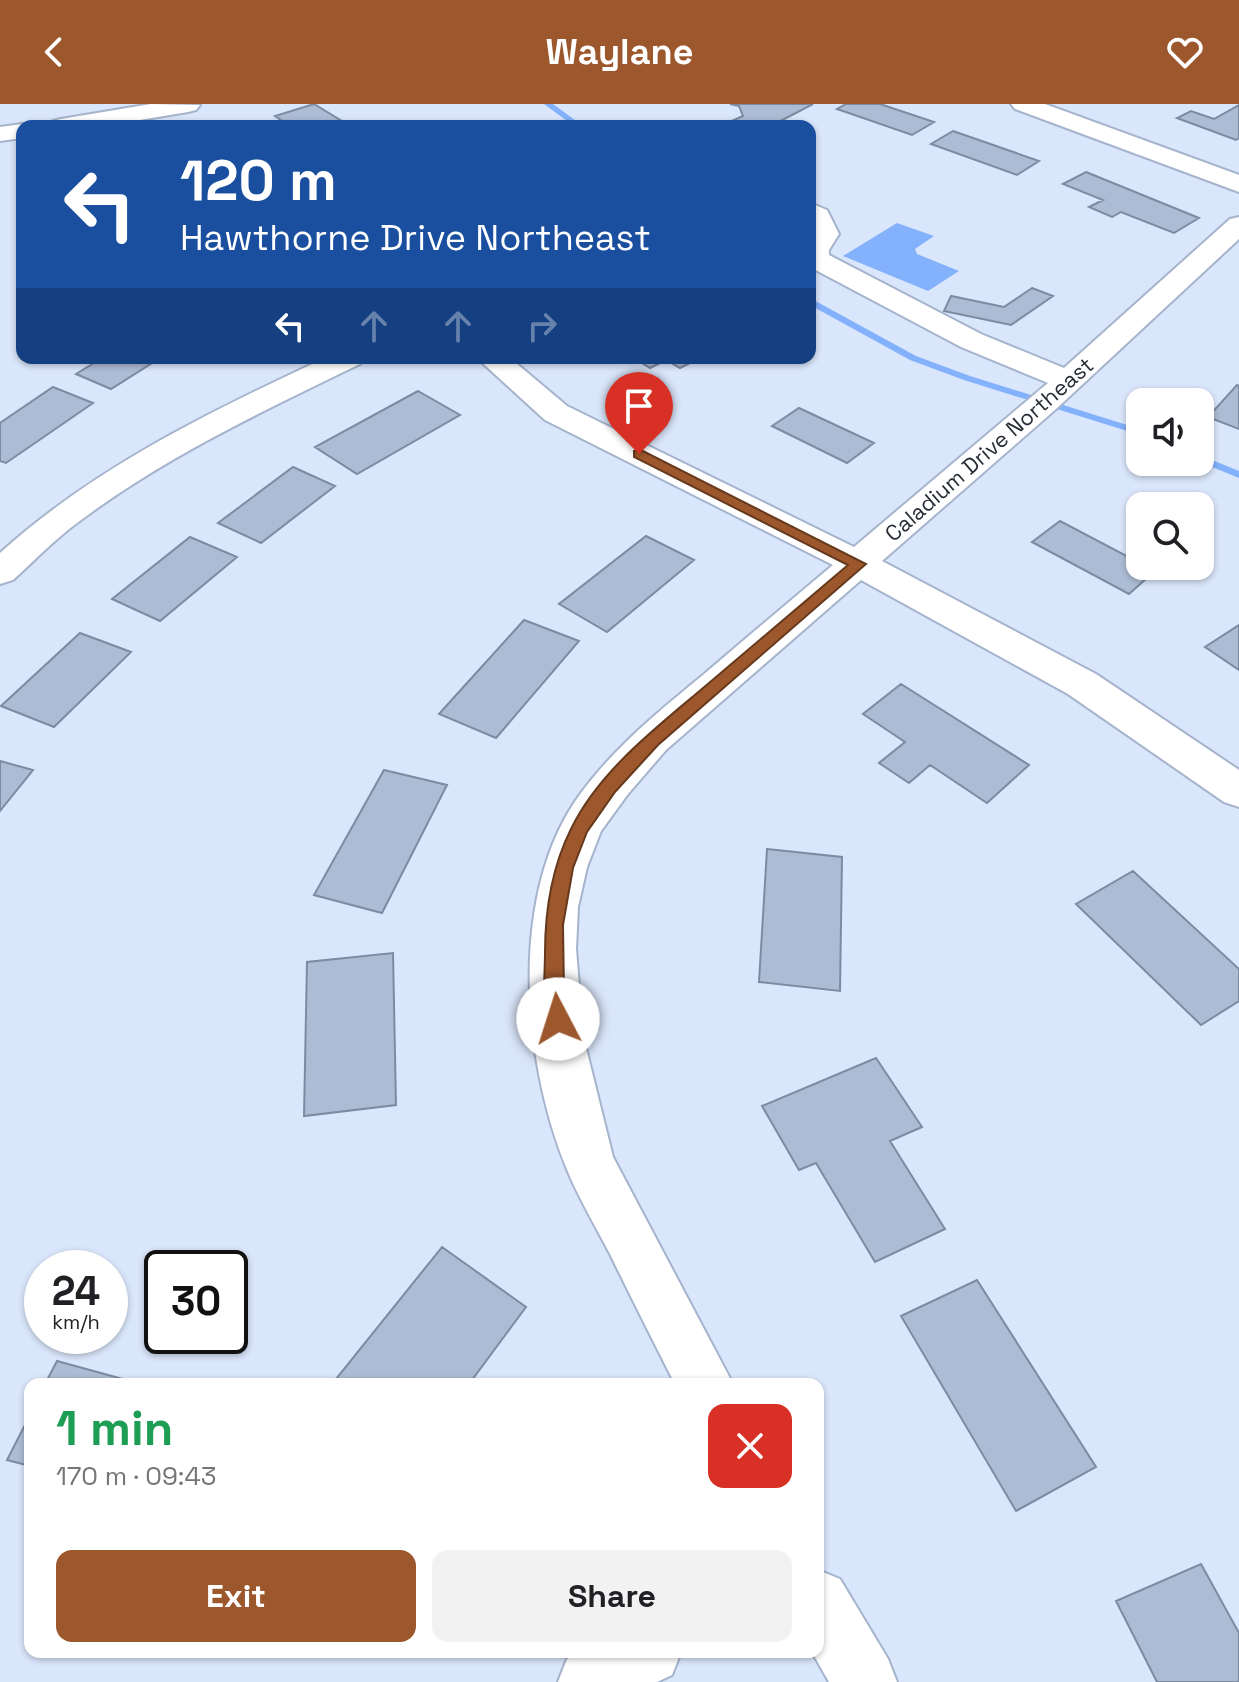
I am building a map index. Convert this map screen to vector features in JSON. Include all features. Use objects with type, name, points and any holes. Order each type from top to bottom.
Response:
[{"type":"street","points":[[1023,104],[1239,184]]},
{"type":"street","points":[[97,120],[188,105],[202,120]]},
{"type":"street","points":[[1080,123],[1103,110]]},
{"type":"street","points":[[816,215],[826,234],[816,249]]},
{"type":"street","name":"Caladium Drive Northeast","points":[[702,1378],[589,1159],[565,1071],[554,994],[554,925],[564,868],[580,829],[609,787],[652,740],[1069,380],[1239,225]]},
{"type":"street","points":[[816,260],[935,324],[1041,371],[1069,380]]},
{"type":"street","points":[[0,572],[72,510],[150,458],[225,416],[336,364]]},
{"type":"street","points":[[499,364],[556,413],[859,564],[1082,684],[1239,791]]},
{"type":"street","points":[[824,1611],[865,1682]]},
{"type":"street","points":[[590,1682],[637,1658]]},
{"type":"water","points":[[897,223],[934,236],[915,249],[917,254],[959,271],[928,291],[843,256]]},
{"type":"building","points":[[314,104],[340,120],[281,120],[275,116]]},
{"type":"building","points":[[730,104],[813,104],[782,120],[734,120],[743,116],[739,106]]},
{"type":"building","points":[[846,104],[880,104],[934,122],[912,135],[837,109]]},
{"type":"building","points":[[1239,105],[1239,138],[1236,140],[1177,118],[1191,111],[1214,119]]},
{"type":"building","points":[[953,131],[1039,161],[1017,175],[931,144]]},
{"type":"building","points":[[1086,172],[1199,218],[1174,233],[1121,212],[1112,217],[1089,207],[1103,200],[1063,184]]},
{"type":"building","points":[[1032,288],[1053,296],[1011,325],[944,311],[951,296],[1004,307]]},
{"type":"building","points":[[92,364],[151,364],[111,389],[76,374]]},
{"type":"building","points":[[1239,386],[1239,429],[1214,419],[1214,410]]},
{"type":"building","points":[[53,387],[93,403],[6,463],[0,461],[0,423]]},
{"type":"building","points":[[418,391],[460,415],[357,474],[315,447]]},
{"type":"building","points":[[799,408],[874,443],[847,463],[772,426]]},
{"type":"building","points":[[293,467],[335,486],[261,543],[218,523]]},
{"type":"building","points":[[1060,521],[1126,556],[1126,580],[1145,580],[1129,594],[1032,542]]},
{"type":"building","points":[[646,536],[694,560],[607,632],[559,604]]},
{"type":"building","points":[[190,537],[237,557],[160,621],[112,599]]},
{"type":"building","points":[[524,620],[579,641],[496,738],[439,714]]},
{"type":"building","points":[[1239,625],[1239,670],[1205,647]]},
{"type":"building","points":[[80,633],[131,652],[54,727],[1,706]]},
{"type":"building","points":[[901,684],[1029,765],[987,803],[930,765],[909,783],[879,763],[905,742],[863,714]]},
{"type":"building","points":[[0,761],[33,770],[0,811]]},
{"type":"building","points":[[384,770],[447,785],[382,913],[314,895]]},
{"type":"building","points":[[767,849],[842,857],[840,991],[759,982]]},
{"type":"building","points":[[1133,871],[1239,969],[1239,1001],[1201,1025],[1076,904]]},
{"type":"building","points":[[393,953],[396,1105],[304,1116],[307,962]]},
{"type":"building","points":[[876,1058],[922,1127],[890,1141],[945,1229],[875,1262],[816,1163],[799,1170],[762,1106]]},
{"type":"building","points":[[442,1247],[526,1307],[473,1378],[337,1378]]},
{"type":"building","points":[[977,1280],[1096,1467],[1016,1511],[901,1316]]},
{"type":"building","points":[[57,1361],[119,1378],[48,1378]]},
{"type":"building","points":[[24,1427],[24,1464],[7,1460]]},
{"type":"building","points":[[1201,1564],[1239,1633],[1239,1682],[1157,1682],[1116,1601]]},
{"type":"waterway","points":[[548,104],[571,120]]},
{"type":"waterway","points":[[816,304],[913,358],[1126,428]]},
{"type":"waterway","points":[[1214,464],[1239,475]]},
{"type":"route","points":[[558,1019],[554,994],[554,925],[564,868],[580,829],[609,787],[652,740],[859,564],[639,454]]}]
